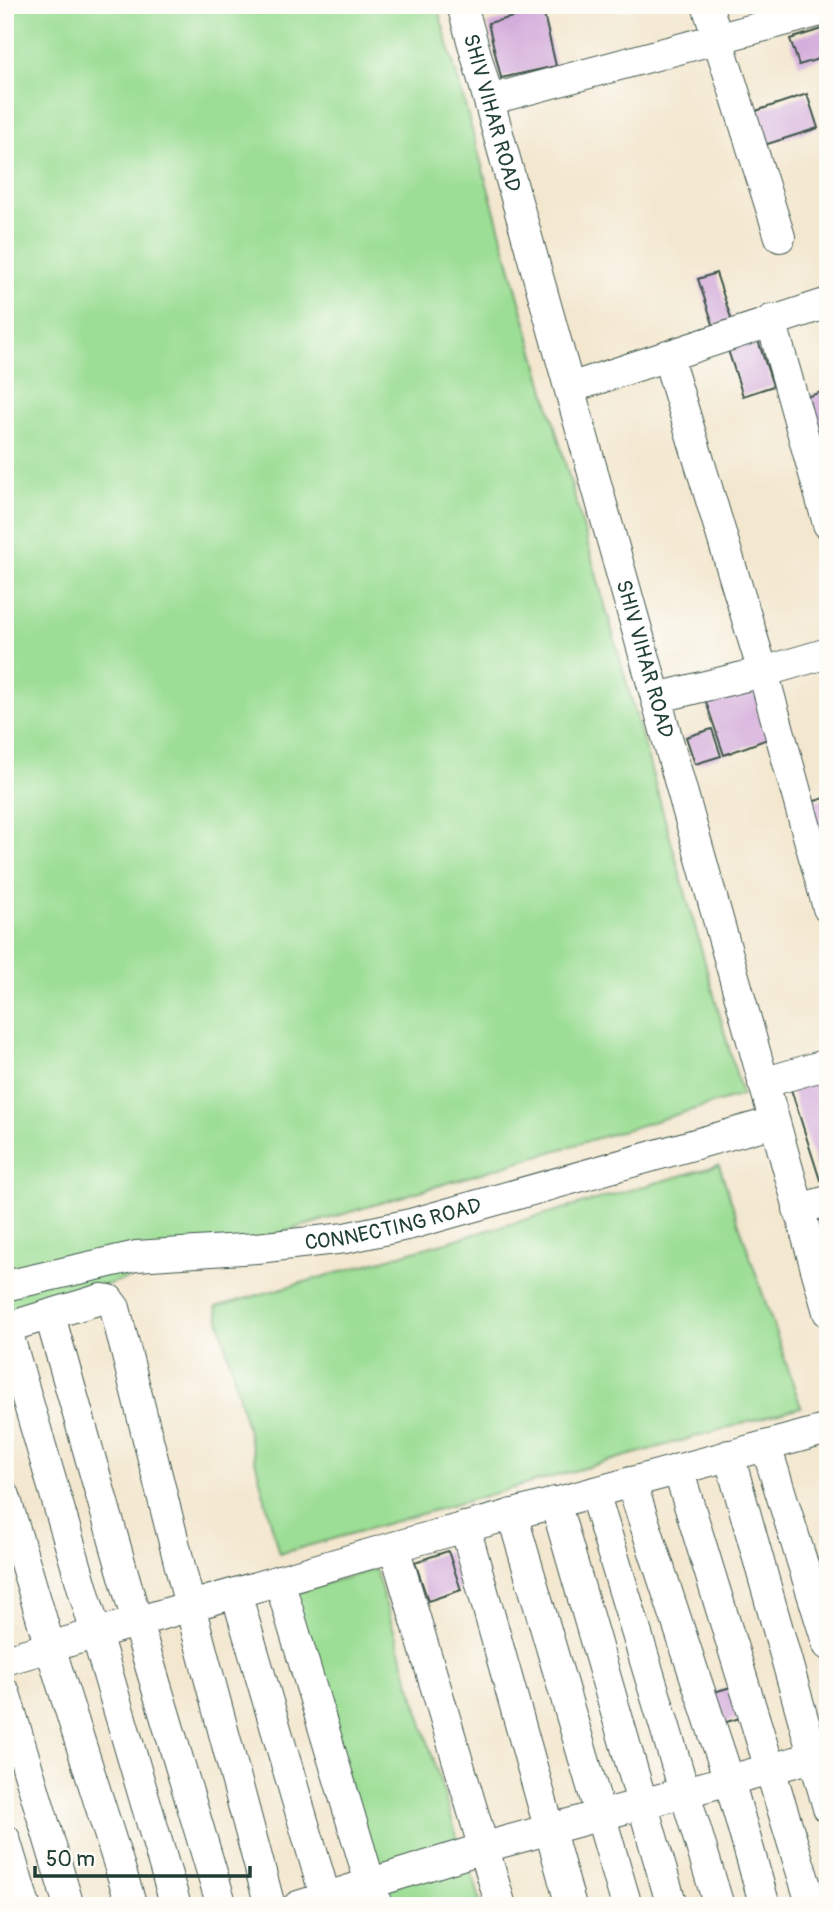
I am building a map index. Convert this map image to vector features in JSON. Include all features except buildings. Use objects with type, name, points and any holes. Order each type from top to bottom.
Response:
[{"type":"street","name":"SHIV VIHAR ROAD","points":[[462,5],[828,1312]]},
{"type":"street","points":[[707,5],[780,237]]},
{"type":"street","points":[[489,100],[828,9]]},
{"type":"street","points":[[570,388],[828,303]]},
{"type":"street","points":[[771,320],[828,524]]},
{"type":"street","points":[[667,355],[763,672],[828,908]]},
{"type":"street","points":[[656,698],[828,653]]},
{"type":"street","points":[[763,1083],[828,1064]]},
{"type":"street","name":"CONNECTING ROAD","points":[[5,1286],[136,1256],[295,1244],[345,1238],[411,1224],[774,1122]]},
{"type":"street","points":[[798,1209],[828,1201]]},
{"type":"street","points":[[176,1906],[6,1328],[101,1300],[112,1303],[270,1906]]},
{"type":"street","points":[[50,1316],[136,1622],[222,1906]]},
{"type":"street","points":[[5,1660],[555,1502],[729,1455],[827,1434]]},
{"type":"street","points":[[766,1446],[828,1644]]},
{"type":"street","points":[[729,1455],[820,1755],[828,1808]]},
{"type":"street","points":[[678,1469],[812,1906]]},
{"type":"street","points":[[631,1482],[729,1780],[765,1906]]},
{"type":"street","points":[[594,1492],[719,1906]]},
{"type":"street","points":[[5,1496],[132,1906]]},
{"type":"street","points":[[555,1502],[672,1906]]},
{"type":"street","points":[[512,1514],[627,1906]]},
{"type":"street","points":[[465,1527],[571,1906]]},
{"type":"street","points":[[394,1547],[501,1906]]},
{"type":"street","points":[[279,1580],[374,1895]]},
{"type":"street","points":[[236,1593],[317,1903],[374,1895],[484,1848],[820,1755]]},
{"type":"street","points":[[5,1693],[69,1906]]},
{"type":"street","points":[[5,1839],[25,1906]]},
{"type":"green space","points":[[5,5],[437,5],[742,1095],[5,1315]]},
{"type":"green space","points":[[719,1165],[801,1407],[279,1554],[216,1307]]},
{"type":"green space","points":[[375,1569],[458,1840],[373,1866],[290,1594]]},
{"type":"green space","points":[[469,1863],[482,1906],[390,1906],[385,1888]]}]
